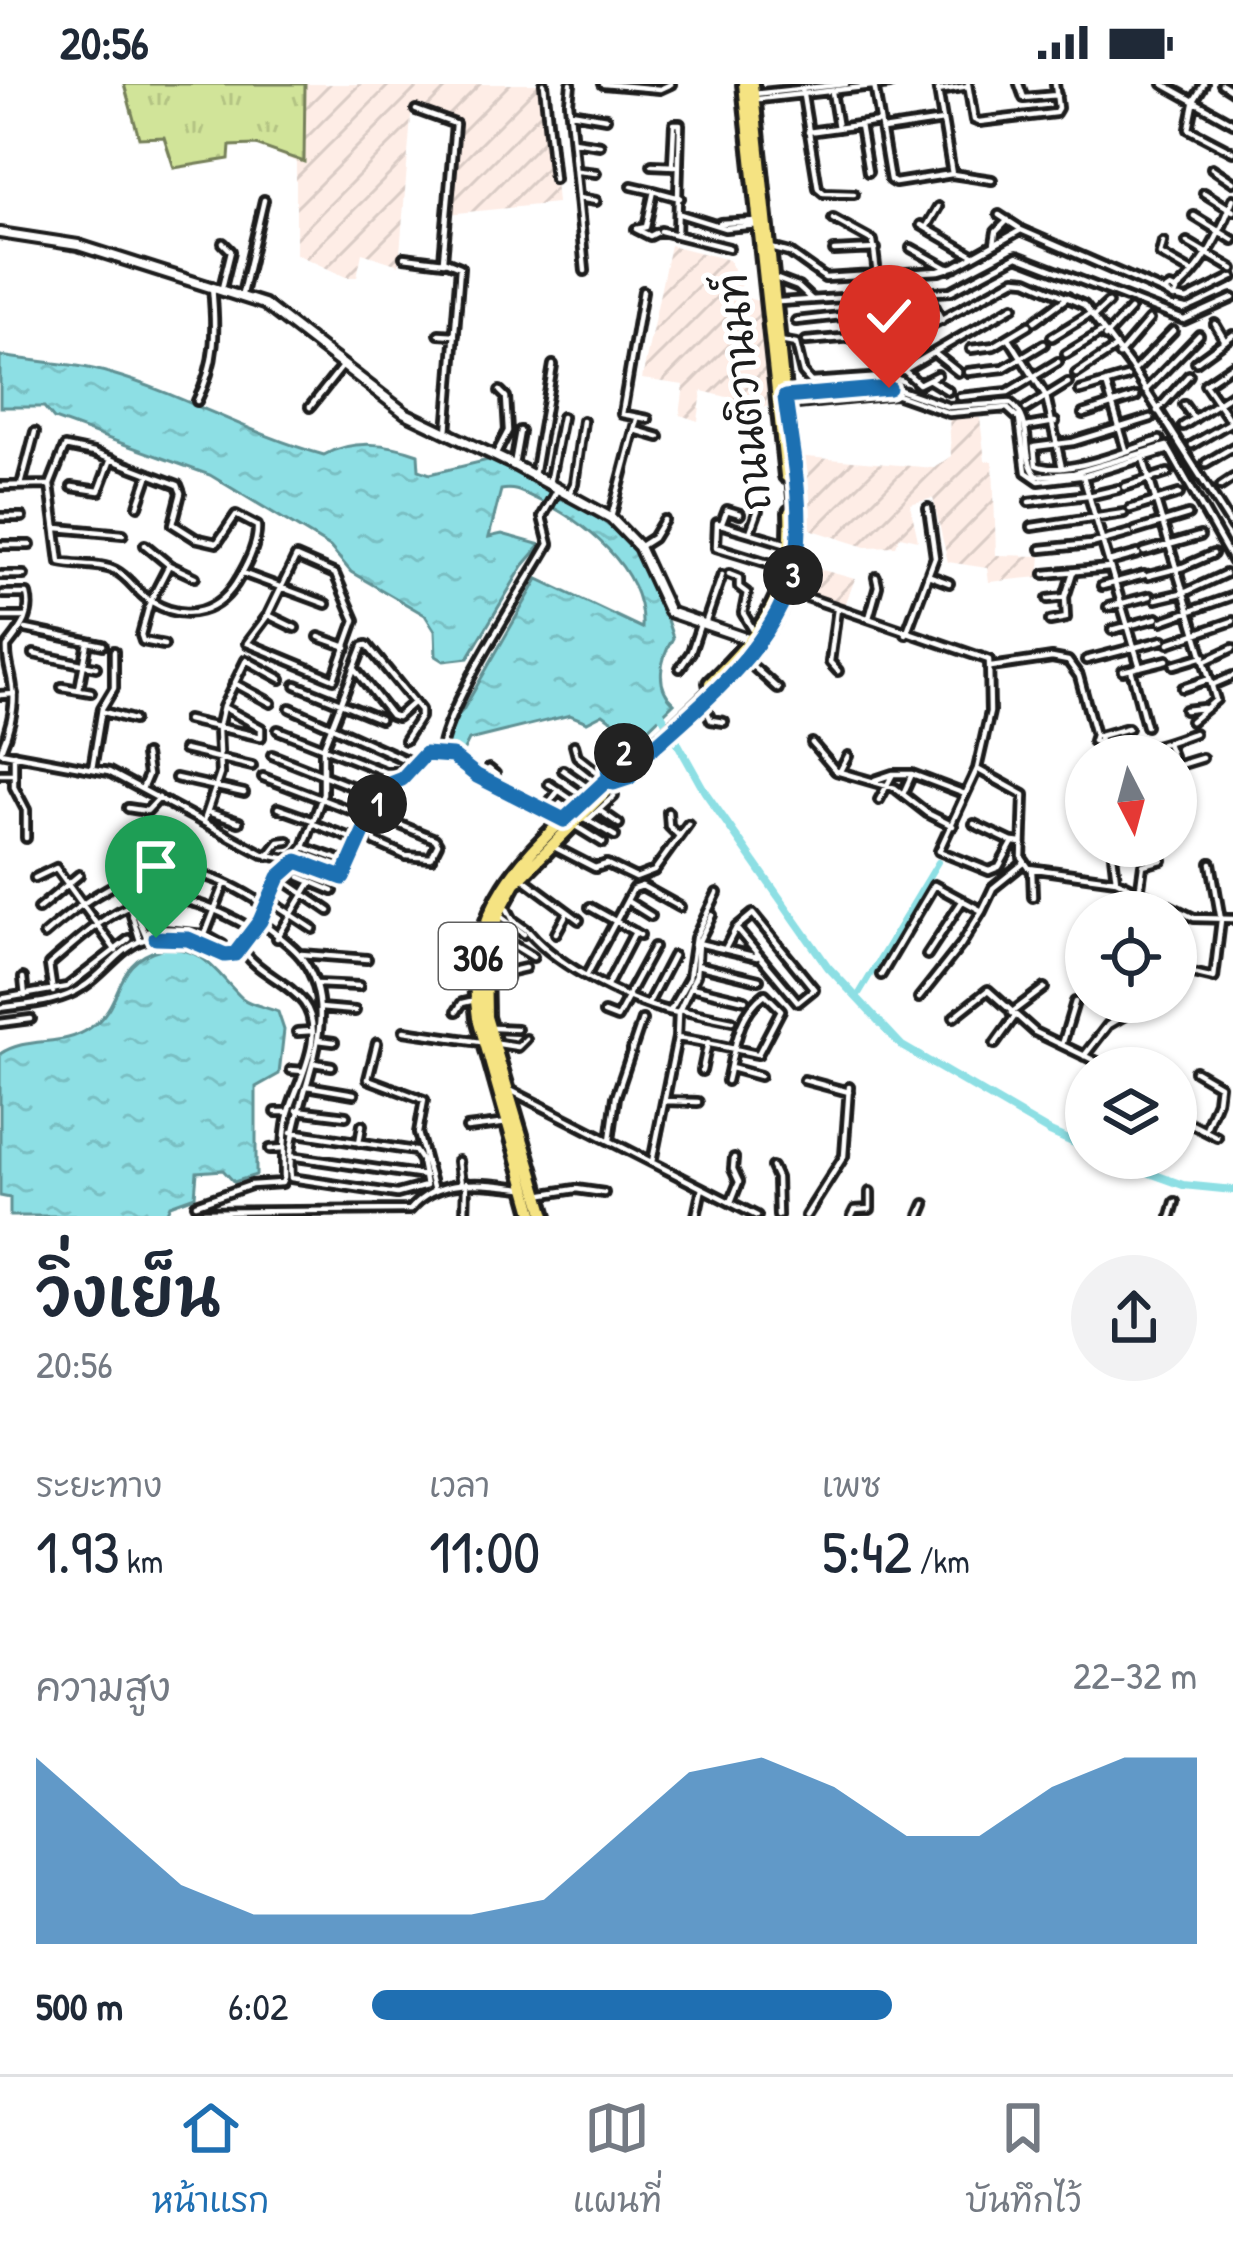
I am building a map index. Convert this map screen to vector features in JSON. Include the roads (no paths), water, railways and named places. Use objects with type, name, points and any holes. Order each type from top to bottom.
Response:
[{"type":"main road","name":"ถนนติวานนท์","points":[[699,700],[754,638],[774,605],[790,544],[751,90]]},
{"type":"main road","name":"ถนนติวานนท์","points":[[533,1192],[508,1123],[489,1039],[484,969],[498,914],[521,875],[577,817],[746,659],[771,627],[788,591],[798,539],[751,90]]},
{"type":"main road","name":"ถนนติวานนท์","points":[[538,1216],[507,1088],[475,1000],[477,962],[498,892],[519,865],[577,817],[594,792],[614,780]]},
{"type":"street","points":[[544,84],[554,179]]},
{"type":"street","points":[[571,84],[569,112],[585,271]]},
{"type":"street","points":[[603,84],[660,89],[671,84]]},
{"type":"street","points":[[751,90],[802,92],[846,84]]},
{"type":"street","points":[[813,89],[832,92],[890,84]]},
{"type":"street","points":[[1019,84],[1024,98],[1057,95]]},
{"type":"street","points":[[952,174],[938,87],[968,85],[976,122],[1054,112],[1058,108],[1055,84]]},
{"type":"street","points":[[1163,84],[1233,123]]},
{"type":"street","points":[[1204,84],[1195,99],[1189,129],[1233,152]]},
{"type":"street","points":[[1222,84],[1233,91]]},
{"type":"street","points":[[874,85],[893,183],[952,174],[992,179]]},
{"type":"street","points":[[802,92],[820,190],[854,194]]},
{"type":"street","points":[[832,92],[838,128]]},
{"type":"street","points":[[416,110],[455,124],[444,262]]},
{"type":"street","points":[[569,112],[606,118]]},
{"type":"street","points":[[808,132],[943,121]]},
{"type":"street","points":[[673,166],[677,122],[681,166],[677,235]]},
{"type":"street","points":[[860,125],[868,172]]},
{"type":"street","points":[[573,141],[600,145]]},
{"type":"street","points":[[652,165],[681,166]]},
{"type":"street","points":[[1212,168],[1233,182]]},
{"type":"street","points":[[575,171],[596,173]]},
{"type":"street","points":[[632,186],[680,198]]},
{"type":"street","points":[[646,227],[654,191]]},
{"type":"street","points":[[1204,193],[1231,210]]},
{"type":"street","points":[[578,198],[596,201]]},
{"type":"street","points":[[1176,294],[1220,232],[1233,199]]},
{"type":"street","points":[[242,294],[264,200]]},
{"type":"street","points":[[938,207],[924,226],[974,256]]},
{"type":"street","points":[[680,214],[724,225],[761,217]]},
{"type":"street","points":[[999,215],[1021,230],[1186,300],[1233,277]]},
{"type":"street","points":[[1194,216],[1233,240]]},
{"type":"street","points":[[832,218],[873,241],[877,275]]},
{"type":"street","points":[[994,244],[996,232],[1008,220]]},
{"type":"street","points":[[721,247],[724,225]]},
{"type":"street","points":[[662,230],[730,248]]},
{"type":"street","points":[[770,248],[790,253],[825,278],[877,275],[949,269],[1021,230]]},
{"type":"street","points":[[0,233],[78,245],[242,294],[276,311],[341,368],[405,413],[514,465],[555,494],[611,518],[639,547],[667,609],[754,638]]},
{"type":"street","points":[[1163,242],[1160,254],[1193,273]]},
{"type":"street","points":[[1186,242],[1233,268]]},
{"type":"street","points":[[196,401],[213,366],[217,287],[231,251],[223,243]]},
{"type":"street","points":[[911,248],[949,269]]},
{"type":"street","points":[[834,251],[876,249]]},
{"type":"street","points":[[775,302],[955,290],[1017,256],[1184,320],[1233,298]]},
{"type":"street","points":[[404,257],[460,266],[447,433]]},
{"type":"street","points":[[772,277],[798,286],[812,300]]},
{"type":"street","points":[[883,351],[1015,279],[1082,303],[1233,528]]},
{"type":"street","points":[[622,414],[643,291]]},
{"type":"street","points":[[971,349],[1009,338],[1068,297]]},
{"type":"street","points":[[848,299],[854,315],[902,371],[919,384],[938,374]]},
{"type":"street","points":[[931,300],[942,320]]},
{"type":"street","points":[[907,302],[923,331]]},
{"type":"street","points":[[1052,337],[1108,303]]},
{"type":"street","points":[[806,341],[869,334],[895,317],[883,304]]},
{"type":"street","points":[[902,371],[1014,306]]},
{"type":"street","points":[[1066,354],[1104,334],[1130,310]]},
{"type":"street","points":[[796,321],[854,315]]},
{"type":"street","points":[[1076,374],[1117,352],[1149,320]]},
{"type":"street","points":[[1215,324],[1225,341]]},
{"type":"street","points":[[1080,391],[1131,374],[1173,331]]},
{"type":"street","points":[[439,334],[454,335]]},
{"type":"street","points":[[1144,391],[1199,335]]},
{"type":"street","points":[[1196,362],[1233,335]]},
{"type":"street","points":[[1009,338],[1046,396],[1062,468]]},
{"type":"street","points":[[779,341],[796,344],[803,373],[812,382],[884,377]]},
{"type":"street","points":[[968,372],[999,370],[1044,344]]},
{"type":"street","points":[[934,352],[958,372]]},
{"type":"street","points":[[960,397],[1008,392],[1058,362]]},
{"type":"street","points":[[534,476],[553,365]]},
{"type":"street","points":[[1192,445],[1232,422],[1205,384],[1233,365]]},
{"type":"street","points":[[310,407],[341,368]]},
{"type":"street","points":[[1157,411],[1189,375]]},
{"type":"street","points":[[930,380],[948,391]]},
{"type":"street","points":[[1026,409],[1068,383]]},
{"type":"street","points":[[1106,383],[1126,450]]},
{"type":"street","points":[[786,401],[894,388],[949,407],[1010,403],[1022,413],[1030,468],[1037,476],[1074,473],[1167,446],[1233,562]]},
{"type":"street","points":[[496,456],[510,423],[506,397],[500,391]]},
{"type":"street","points":[[1183,426],[1233,393]]},
{"type":"street","points":[[786,401],[895,394],[949,412],[1006,408],[1018,418],[1029,476],[1040,481],[1082,476],[1169,450]]},
{"type":"street","points":[[1083,414],[1136,398]]},
{"type":"street","points":[[1184,405],[1194,419]]},
{"type":"street","points":[[612,413],[648,419]]},
{"type":"street","points":[[441,753],[442,737],[460,700],[549,544],[542,517],[555,494],[562,417]]},
{"type":"street","points":[[611,518],[637,417]]},
{"type":"street","points":[[1151,418],[1034,447],[1036,465],[1062,468],[1160,440]]},
{"type":"street","points":[[555,494],[574,484],[584,421]]},
{"type":"street","points":[[1026,427],[1054,422]]},
{"type":"street","points":[[634,429],[658,437]]},
{"type":"street","points":[[514,465],[520,431]]},
{"type":"street","points":[[23,485],[35,432]]},
{"type":"street","points":[[65,447],[149,474],[178,485],[181,494],[173,524],[195,538],[217,543],[236,515],[257,526],[242,573],[221,604],[208,611],[174,610],[151,599],[114,570],[60,562],[50,485],[65,447]]},
{"type":"street","points":[[1206,463],[1233,448]]},
{"type":"street","points":[[1143,458],[1216,702],[1191,721]]},
{"type":"street","points":[[72,487],[99,491],[111,459]]},
{"type":"street","points":[[1028,502],[1089,496],[1168,472]]},
{"type":"street","points":[[138,506],[149,474]]},
{"type":"street","points":[[610,474],[623,477]]},
{"type":"street","points":[[1082,476],[1140,667]]},
{"type":"street","points":[[1221,486],[1233,478]]},
{"type":"street","points":[[0,486],[50,485]]},
{"type":"street","points":[[1031,527],[1095,519],[1180,494]]},
{"type":"street","points":[[906,634],[935,545],[928,508]]},
{"type":"street","points":[[722,523],[727,510],[740,514]]},
{"type":"street","points":[[750,532],[758,510]]},
{"type":"street","points":[[1041,549],[1102,541],[1188,515]]},
{"type":"street","points":[[0,517],[22,517]]},
{"type":"street","points":[[639,547],[653,538],[664,520]]},
{"type":"street","points":[[787,569],[716,547],[717,523],[790,544]]},
{"type":"street","points":[[55,528],[123,534]]},
{"type":"street","points":[[1045,574],[1109,566],[1200,536]]},
{"type":"street","points":[[0,545],[30,545]]},
{"type":"street","points":[[145,545],[168,568],[195,577]]},
{"type":"street","points":[[1102,586],[1213,554]]},
{"type":"street","points":[[296,557],[335,574],[355,620],[337,677],[247,643],[268,615],[296,557]]},
{"type":"street","points":[[164,645],[141,638],[151,599],[168,568]]},
{"type":"street","points":[[1050,621],[1066,618],[1064,597],[1073,572]]},
{"type":"street","points":[[242,573],[326,604]]},
{"type":"street","points":[[1108,607],[1186,592],[1225,574]]},
{"type":"street","points":[[0,575],[24,575]]},
{"type":"street","points":[[680,668],[725,575],[739,578],[739,587],[747,593],[743,613],[754,638]]},
{"type":"street","points":[[928,575],[949,583]]},
{"type":"street","points":[[868,620],[876,577]]},
{"type":"street","points":[[788,591],[985,658],[991,667],[989,717],[977,769],[939,851],[983,870],[999,867],[1013,842]]},
{"type":"street","points":[[3,594],[29,596],[24,628],[3,651],[4,672],[14,694],[5,749],[14,787],[26,810],[26,838]]},
{"type":"street","points":[[1112,630],[1190,614],[1233,596]]},
{"type":"street","points":[[1048,599],[1064,597]]},
{"type":"street","points":[[838,608],[830,662],[838,671]]},
{"type":"street","points":[[268,615],[296,628]]},
{"type":"street","points":[[0,617],[26,617]]},
{"type":"street","points":[[1086,661],[1133,646],[1198,635],[1233,621]]},
{"type":"street","points":[[24,628],[103,645]]},
{"type":"street","points":[[320,637],[347,647]]},
{"type":"street","points":[[79,689],[88,642]]},
{"type":"street","points":[[242,955],[279,877],[304,848],[321,801],[322,748],[363,646],[367,645],[414,702],[421,717],[405,740]]},
{"type":"street","points":[[1174,665],[1233,648]]},
{"type":"street","points":[[92,769],[101,711],[114,688],[114,651]]},
{"type":"street","points":[[34,653],[96,667]]},
{"type":"street","points":[[991,667],[1052,658],[1067,662],[1079,676],[1097,735]]},
{"type":"street","points":[[746,659],[778,689]]},
{"type":"street","points":[[1146,727],[1127,670],[1167,659]]},
{"type":"street","points":[[204,822],[218,788],[218,729],[223,707],[246,660],[281,679]]},
{"type":"street","points":[[353,668],[391,715],[397,717],[414,702]]},
{"type":"street","points":[[1183,688],[1233,676]]},
{"type":"street","points":[[234,683],[271,703]]},
{"type":"street","points":[[296,685],[380,718]]},
{"type":"street","points":[[62,687],[91,692]]},
{"type":"street","points":[[0,694],[14,694]]},
{"type":"street","points":[[699,700],[711,720],[724,722]]},
{"type":"street","points":[[1185,710],[1208,706]]},
{"type":"street","points":[[187,720],[258,737],[263,732],[223,707]]},
{"type":"street","points":[[278,730],[386,772],[400,772],[407,759],[290,708]]},
{"type":"street","points":[[101,711],[133,720]]},
{"type":"street","points":[[0,717],[10,717]]},
{"type":"street","points":[[1105,735],[1128,728]]},
{"type":"street","points":[[1189,735],[1195,733]]},
{"type":"street","points":[[812,743],[832,768],[903,794],[953,826]]},
{"type":"street","points":[[574,745],[577,756],[614,780],[599,810],[577,817]]},
{"type":"street","points":[[5,749],[119,776],[268,856],[343,878],[349,856],[387,782],[402,779],[425,754],[441,753],[460,760],[477,776],[615,836]]},
{"type":"street","points":[[184,750],[252,766]]},
{"type":"street","points":[[63,763],[65,753]]},
{"type":"street","points":[[272,754],[374,794],[386,772]]},
{"type":"street","points":[[142,788],[148,775],[145,755]]},
{"type":"street","points":[[840,771],[848,756]]},
{"type":"street","points":[[1197,760],[1202,758]]},
{"type":"street","points":[[489,769],[495,774],[494,783]]},
{"type":"street","points":[[977,769],[1024,795],[1024,863]]},
{"type":"street","points":[[562,770],[594,792]]},
{"type":"street","points":[[0,774],[14,774]]},
{"type":"street","points":[[879,800],[893,774]]},
{"type":"street","points":[[875,780],[912,775],[968,795]]},
{"type":"street","points":[[903,794],[912,775]]},
{"type":"street","points":[[118,787],[119,776]]},
{"type":"street","points":[[263,777],[358,813]]},
{"type":"street","points":[[176,778],[244,794]]},
{"type":"street","points":[[549,784],[602,842]]},
{"type":"street","points":[[548,804],[559,790]]},
{"type":"street","points":[[128,808],[147,811],[159,798]]},
{"type":"street","points":[[278,808],[348,837]]},
{"type":"street","points":[[599,810],[619,824]]},
{"type":"street","points":[[208,812],[239,822]]},
{"type":"street","points":[[668,812],[669,826],[680,836]]},
{"type":"street","points":[[373,814],[435,839],[438,844],[431,859],[406,856],[375,842],[381,819]]},
{"type":"street","points":[[551,845],[595,868],[607,864],[636,878],[654,871],[688,824]]},
{"type":"street","points":[[974,824],[1023,843]]},
{"type":"street","points":[[268,856],[279,842],[288,841]]},
{"type":"street","points":[[304,848],[340,860]]},
{"type":"street","points":[[1024,863],[1032,869],[1116,880],[1194,918],[1233,919]]},
{"type":"street","points":[[919,998],[961,945],[993,889],[1024,863]]},
{"type":"street","points":[[1197,974],[1214,978],[1221,920],[1211,863]]},
{"type":"street","points":[[35,878],[52,867],[116,951]]},
{"type":"street","points":[[1114,867],[1116,880]]},
{"type":"street","points":[[1140,890],[1144,867]]},
{"type":"street","points":[[1032,869],[1033,896]]},
{"type":"street","points":[[44,935],[82,902],[121,879],[183,872],[225,883],[262,904]]},
{"type":"street","points":[[38,909],[79,875]]},
{"type":"street","points":[[521,875],[579,920]]},
{"type":"street","points":[[279,877],[329,911]]},
{"type":"street","points":[[301,878],[333,891]]},
{"type":"street","points":[[121,879],[144,940]]},
{"type":"street","points":[[277,938],[311,882]]},
{"type":"street","points":[[203,939],[225,883]]},
{"type":"street","points":[[245,893],[253,884]]},
{"type":"street","points":[[880,975],[934,885],[982,910]]},
{"type":"street","points":[[587,975],[633,889],[642,886],[680,907]]},
{"type":"street","points":[[652,1162],[677,1038],[676,1012],[689,979],[695,938],[717,893]]},
{"type":"street","points":[[53,992],[47,967],[97,922],[130,903],[170,897],[215,908],[245,925]]},
{"type":"street","points":[[927,956],[963,900]]},
{"type":"street","points":[[627,901],[651,916]]},
{"type":"street","points":[[504,902],[517,926]]},
{"type":"street","points":[[275,904],[313,929]]},
{"type":"street","points":[[590,907],[637,934],[607,986]]},
{"type":"street","points":[[556,933],[567,913]]},
{"type":"street","points":[[498,914],[587,975],[628,996],[676,1012],[732,1021]]},
{"type":"street","points":[[725,949],[736,928],[753,914],[814,989],[798,1002],[736,928]]},
{"type":"street","points":[[676,1012],[691,987],[698,943],[712,915]]},
{"type":"street","points":[[258,924],[299,953],[316,984],[320,1008],[318,1040],[306,1086],[293,1111],[291,1132],[290,1175],[405,1194],[424,1189],[418,1153],[291,1132]]},
{"type":"street","points":[[153,930],[224,945]]},
{"type":"street","points":[[491,933],[533,957]]},
{"type":"street","points":[[0,1004],[40,1003],[81,989],[144,940],[172,937],[203,939],[225,955],[242,955],[304,1004],[312,1031],[284,1148],[282,1183],[245,1186],[197,1208],[234,1214],[410,1213],[434,1193],[464,1183],[533,1192],[577,1189],[604,1193]]},
{"type":"street","points":[[0,1004],[53,992],[80,980],[130,939]]},
{"type":"street","points":[[698,943],[761,958]]},
{"type":"street","points":[[604,1012],[617,1018],[654,947]]},
{"type":"street","points":[[299,953],[367,959]]},
{"type":"street","points":[[647,1004],[673,956]]},
{"type":"street","points":[[697,965],[759,980]]},
{"type":"street","points":[[484,969],[525,968]]},
{"type":"street","points":[[484,969],[507,978]]},
{"type":"street","points":[[97,977],[105,987]]},
{"type":"street","points":[[23,978],[25,996]]},
{"type":"street","points":[[316,984],[359,986]]},
{"type":"street","points":[[691,987],[745,1000]]},
{"type":"street","points":[[995,1044],[1013,1015],[1044,988]]},
{"type":"street","points":[[81,989],[86,999]]},
{"type":"street","points":[[955,1017],[987,989],[1013,1015],[1066,1047]]},
{"type":"street","points":[[677,1038],[708,1042],[735,1049],[759,1053],[781,1010],[765,994],[740,1025],[735,1049],[730,1068],[728,1081]]},
{"type":"street","points":[[457,1011],[475,1000]]},
{"type":"street","points":[[320,1008],[355,1012]]},
{"type":"street","points":[[0,1023],[31,1019]]},
{"type":"street","points":[[610,1140],[616,1097],[642,1019]]},
{"type":"street","points":[[1062,1045],[1068,1023]]},
{"type":"street","points":[[1091,1047],[1111,1023]]},
{"type":"street","points":[[489,1039],[501,1025],[517,1029]]},
{"type":"street","points":[[297,1032],[312,1031]]},
{"type":"street","points":[[404,1031],[489,1039],[518,1047],[526,1039]]},
{"type":"street","points":[[318,1040],[334,1042]]},
{"type":"street","points":[[702,1071],[708,1042]]},
{"type":"street","points":[[377,1043],[368,1079],[424,1100],[418,1133],[434,1193]]},
{"type":"street","points":[[312,1062],[332,1066]]},
{"type":"street","points":[[730,1068],[760,1076]]},
{"type":"street","points":[[291,1070],[304,1071]]},
{"type":"street","points":[[1197,1072],[1219,1084],[1204,1131]]},
{"type":"street","points":[[804,1080],[849,1090],[844,1156],[806,1216]]},
{"type":"street","points":[[306,1086],[354,1094]]},
{"type":"street","points":[[507,1088],[758,1216]]},
{"type":"street","points":[[665,1101],[698,1102]]},
{"type":"street","points":[[276,1112],[346,1116]]},
{"type":"street","points":[[467,1128],[508,1123]]},
{"type":"street","points":[[359,1143],[362,1125]]},
{"type":"street","points":[[1197,1127],[1217,1137]]},
{"type":"street","points":[[384,1147],[386,1132]]},
{"type":"street","points":[[406,1150],[408,1137]]},
{"type":"street","points":[[270,1149],[284,1148]]},
{"type":"street","points":[[290,1156],[424,1176]]},
{"type":"street","points":[[731,1202],[740,1182],[733,1169],[734,1158]]},
{"type":"street","points":[[458,1162],[466,1216]]},
{"type":"street","points":[[772,1167],[777,1178],[778,1216]]},
{"type":"street","points":[[696,1216],[702,1188]]},
{"type":"street","points":[[852,1216],[855,1210],[869,1209],[870,1192]]},
{"type":"street","points":[[1171,1216],[1175,1202]]},
{"type":"street","points":[[920,1216],[925,1204]]},
{"type":"water","points":[[0,356],[112,374],[324,455],[359,445],[395,447],[418,454],[419,470],[430,474],[492,459],[547,490],[551,497],[604,522],[632,549],[652,580],[673,638],[662,672],[664,688],[674,703],[637,739],[603,714],[587,722],[570,715],[469,740],[460,758],[443,752],[448,726],[463,710],[538,579],[642,628],[633,585],[591,533],[527,495],[501,490],[489,537],[502,534],[541,545],[523,566],[468,658],[444,661],[436,656],[435,631],[425,615],[351,572],[330,547],[210,475],[54,419],[44,407],[0,407]]},
{"type":"water","points":[[164,948],[200,957],[245,1000],[278,1012],[284,1030],[279,1074],[256,1087],[256,1175],[234,1182],[223,1170],[197,1172],[195,1196],[170,1205],[165,1216],[10,1216],[10,1198],[0,1196],[0,1054],[90,1028],[110,1006],[126,972],[147,954]]},
{"type":"waterway","points":[[659,710],[705,792],[828,967],[902,1046],[1065,1139]]},
{"type":"waterway","points":[[857,997],[938,862]]},
{"type":"waterway","points":[[1166,1179],[1233,1190]]}]
